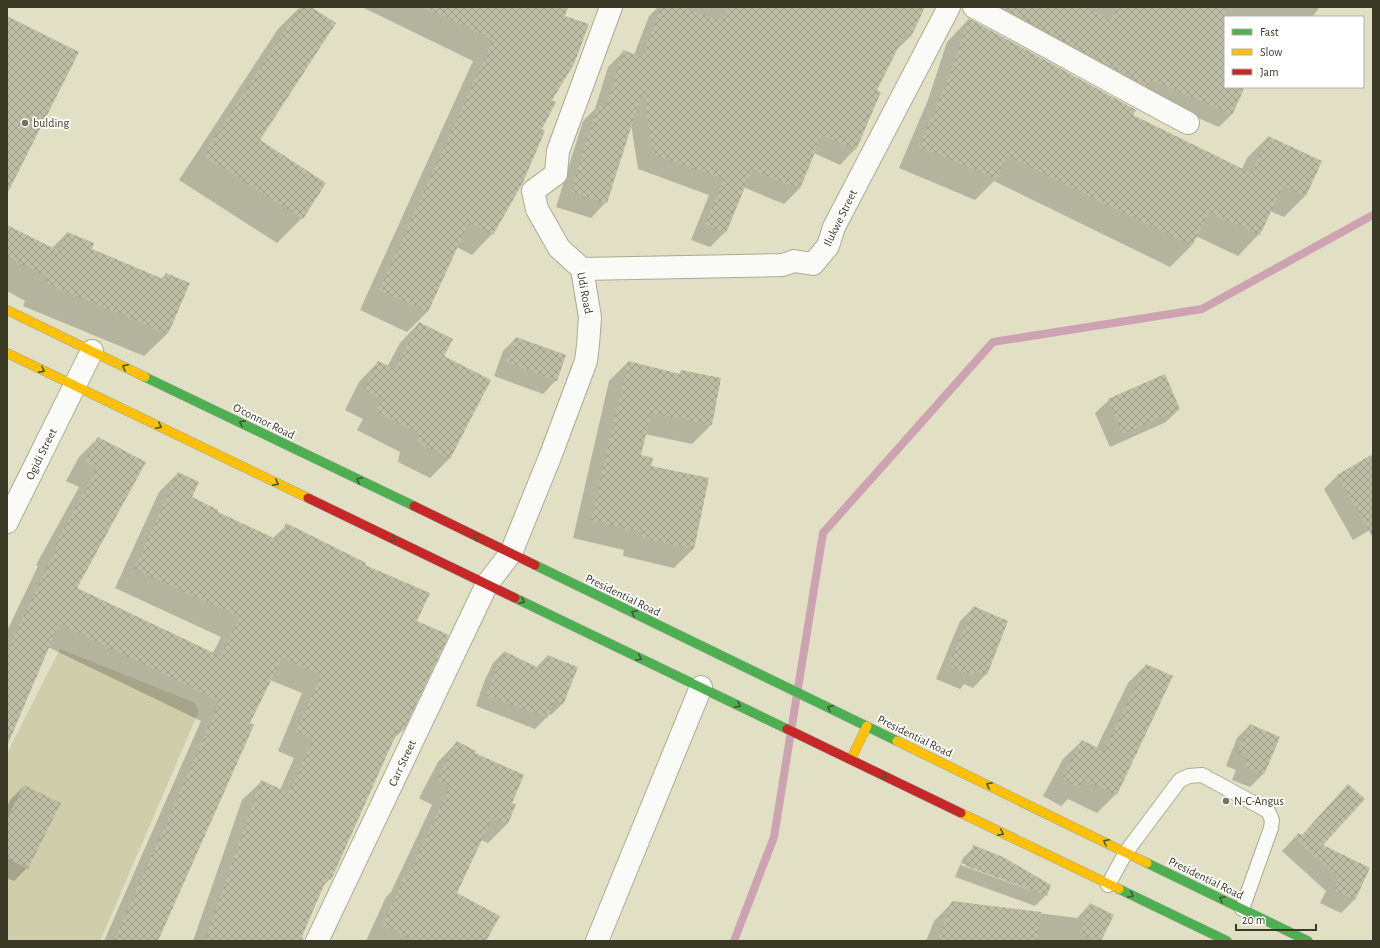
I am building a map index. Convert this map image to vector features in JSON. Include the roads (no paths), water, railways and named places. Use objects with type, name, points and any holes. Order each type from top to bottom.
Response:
[{"type":"main road","name":"O'connor Road","points":[[7,310],[511,554]]},
{"type":"main road","points":[[7,353],[1226,941]]},
{"type":"main road","name":"Presidential Road","points":[[511,554],[1308,941]]},
{"type":"main road","points":[[850,759],[866,726]]},
{"type":"street","name":"Udi Road","points":[[487,584],[511,554],[550,457],[586,361],[590,317],[582,269],[559,248],[538,209],[533,191],[556,174],[558,151],[611,7]]},
{"type":"street","name":"Ilukwe Street","points":[[582,269],[783,265],[794,261],[813,264],[828,246],[834,227],[949,7]]},
{"type":"street","points":[[974,7],[1188,124]]},
{"type":"street","name":"Ogidi Street","points":[[7,522],[92,351]]},
{"type":"street","name":"Carr Street","points":[[317,941],[487,584]]},
{"type":"street","points":[[596,941],[701,688]]},
{"type":"lane","points":[[1108,885],[1126,852],[1180,780],[1189,776],[1202,775],[1268,811],[1272,820],[1271,828],[1242,909]]},
{"type":"waterway","points":[[734,941],[774,837],[823,533],[993,342],[1202,309],[1373,215]]},
{"type":"place","name":"bulding","points":[[25,123]]},
{"type":"place","name":"N-C-Angus","points":[[1226,801]]}]
